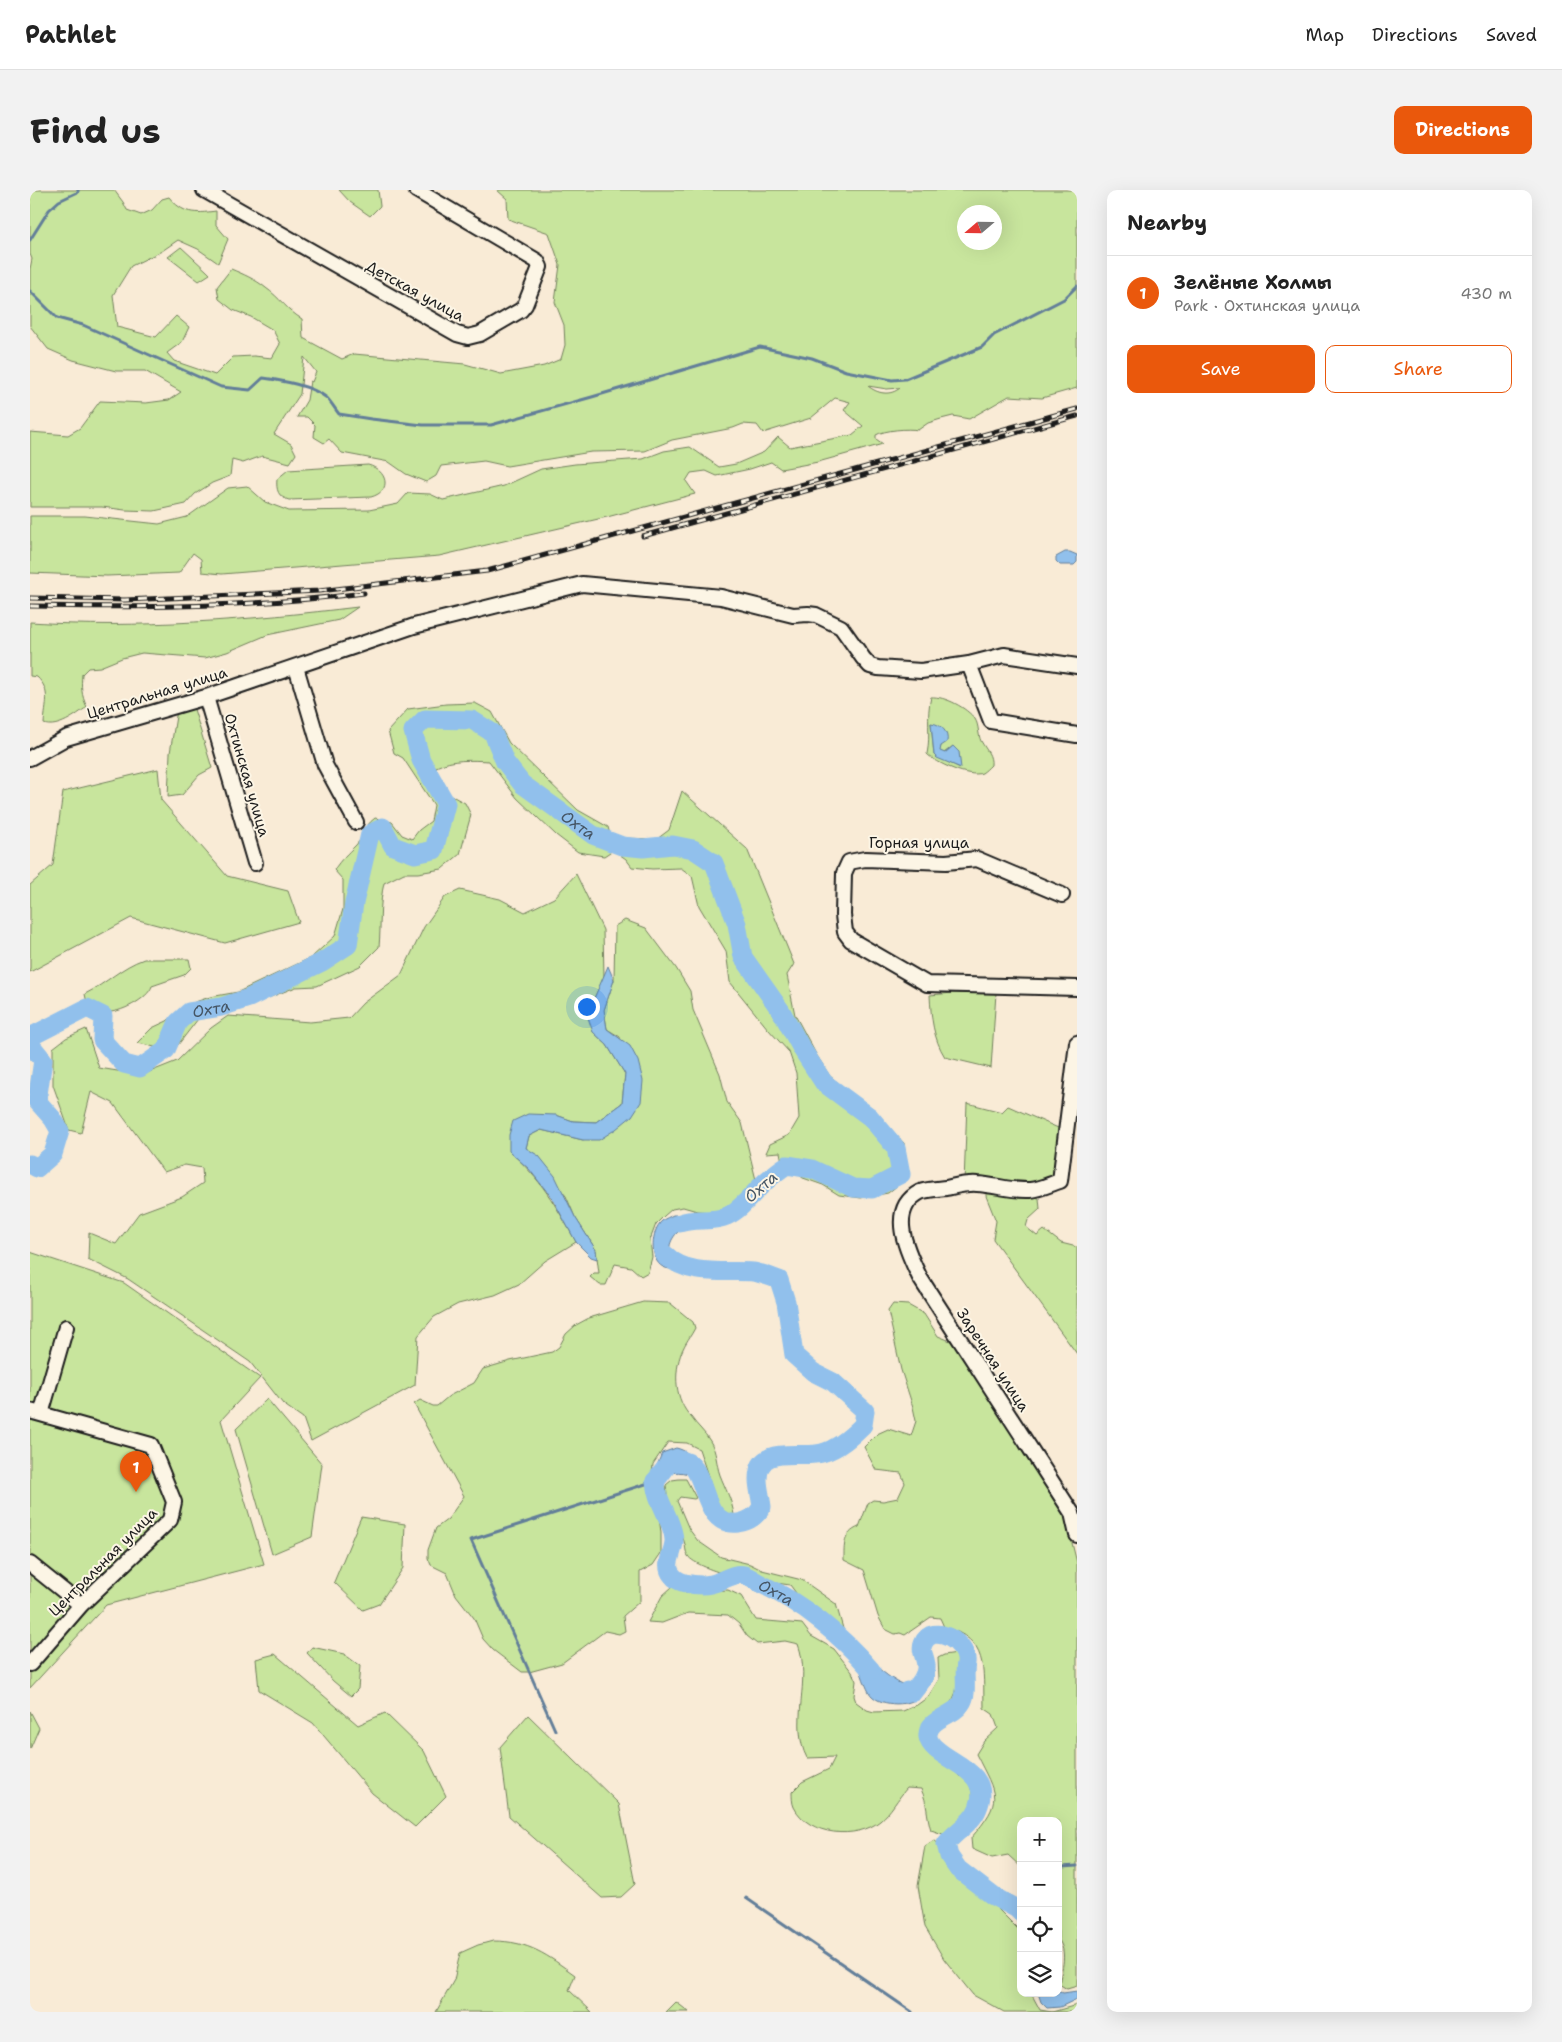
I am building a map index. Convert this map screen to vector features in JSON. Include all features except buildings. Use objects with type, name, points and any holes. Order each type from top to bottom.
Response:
[{"type":"street","name":"Детская улица","points":[[204,190],[457,334],[468,337],[480,334],[521,310],[525,305],[540,267],[537,261],[416,190]]},
{"type":"street","name":"Центральная улица","points":[[30,758],[66,738],[206,697],[250,680],[296,667],[414,626],[582,584],[721,597],[793,615],[816,615],[841,627],[870,666],[878,668],[921,671],[969,664],[1004,655],[1077,666]]},
{"type":"street","points":[[969,664],[991,722],[1077,735]]},
{"type":"street","points":[[296,667],[325,765],[356,822]]},
{"type":"street","name":"Охтинская улица","points":[[206,697],[255,863]]},
{"type":"street","name":"Горная улица","points":[[1062,895],[977,859],[946,862],[865,859],[849,862],[844,873],[845,932],[851,940],[927,984],[1077,988]]},
{"type":"street","points":[[1070,1160],[1077,1042]]},
{"type":"street","name":"Заречная улица","points":[[1070,1160],[1060,1181],[1043,1187],[1026,1190],[976,1184],[922,1191],[911,1198],[905,1209],[902,1236],[920,1278],[1072,1513],[1077,1535]]},
{"type":"street","points":[[36,1413],[66,1327]]},
{"type":"street","name":"Центральная улица","points":[[30,1664],[81,1604],[170,1520],[174,1502],[151,1445],[36,1413]]},
{"type":"street","points":[[30,1564],[81,1604]]},
{"type":"green space","points":[[30,190],[114,190],[127,210],[141,215],[152,210],[162,199],[169,197],[179,207],[190,212],[216,211],[216,225],[228,239],[218,263],[198,249],[178,240],[162,251],[131,266],[113,295],[117,327],[156,337],[176,316],[189,327],[182,342],[167,353],[174,361],[215,375],[233,357],[254,356],[272,358],[280,344],[273,330],[251,317],[233,310],[219,299],[217,287],[231,269],[262,285],[302,319],[303,338],[342,359],[354,354],[465,364],[501,374],[544,366],[561,359],[565,345],[564,325],[555,302],[560,265],[549,233],[508,219],[507,199],[497,190],[1077,190],[1077,388],[1042,398],[1009,396],[969,419],[953,416],[928,423],[918,430],[903,429],[885,432],[876,435],[876,439],[883,444],[818,462],[781,469],[771,462],[750,469],[717,476],[706,471],[691,473],[686,481],[695,494],[607,517],[439,556],[222,574],[202,572],[201,559],[193,553],[179,573],[107,576],[30,573],[30,516],[85,516],[159,524],[187,517],[228,488],[247,486],[265,502],[289,511],[369,510],[398,504],[408,493],[430,494],[443,500],[504,486],[541,469],[575,464],[643,459],[664,451],[690,447],[719,467],[736,464],[764,452],[778,437],[790,447],[852,435],[863,426],[844,410],[850,402],[835,398],[811,418],[763,433],[757,425],[743,424],[733,428],[672,440],[645,451],[591,452],[507,466],[484,461],[441,466],[436,476],[426,482],[406,474],[389,462],[342,453],[329,439],[324,443],[314,437],[315,425],[307,417],[297,417],[307,400],[310,381],[312,382],[316,372],[304,357],[300,394],[274,434],[291,444],[296,454],[290,463],[262,456],[243,463],[232,460],[230,476],[212,483],[195,494],[186,504],[154,511],[102,507],[30,507],[30,432],[68,435],[80,428],[100,401],[146,403],[169,400],[181,392],[145,371],[116,371],[73,360],[48,349],[30,326],[30,269],[32,259],[30,254]],"holes":[[[868,386],[887,389],[900,388],[896,391],[884,393]]]},
{"type":"green space","points":[[339,190],[378,190],[380,206],[370,216],[350,202]]},
{"type":"green space","points":[[181,247],[210,274],[199,281],[168,257]]},
{"type":"green space","points":[[368,465],[380,471],[385,481],[385,486],[382,490],[371,497],[289,500],[282,497],[277,490],[277,479],[288,470]]},
{"type":"green space","points":[[358,607],[339,620],[267,635],[227,652],[205,658],[142,653],[122,658],[100,667],[88,668],[82,674],[83,694],[87,707],[78,714],[55,725],[44,724],[45,688],[37,677],[30,676],[30,622],[153,624],[277,616]]},
{"type":"green space","points":[[931,697],[943,698],[961,707],[975,719],[981,741],[991,758],[991,765],[982,773],[961,772],[931,758],[927,754]],"holes":[[[931,723],[941,746],[939,751],[944,753],[953,746],[960,768],[934,755]]]},
{"type":"green space","points":[[475,703],[492,712],[509,743],[578,810],[608,827],[612,842],[622,838],[657,839],[669,830],[682,791],[747,849],[794,964],[787,975],[795,1015],[830,1076],[874,1112],[904,1143],[906,1165],[902,1182],[888,1193],[861,1198],[839,1195],[823,1185],[803,1178],[782,1162],[780,1152],[766,1153],[770,1144],[789,1135],[799,1118],[796,1073],[789,1052],[730,982],[726,951],[699,906],[692,876],[681,868],[652,869],[632,867],[626,859],[613,850],[604,856],[578,852],[556,835],[517,798],[489,761],[455,761],[436,767],[440,783],[452,796],[465,803],[471,815],[460,854],[442,869],[404,873],[384,883],[379,947],[360,966],[317,986],[296,987],[238,1010],[198,1019],[174,1050],[137,1043],[152,1028],[167,1021],[186,1005],[210,997],[238,992],[312,957],[335,936],[343,909],[343,880],[334,870],[356,845],[368,825],[375,818],[392,822],[402,835],[412,839],[419,830],[431,821],[434,805],[403,758],[394,753],[388,731],[408,709],[446,704]]},
{"type":"green space","points":[[193,706],[212,768],[199,775],[182,795],[168,797],[170,753],[177,710]]},
{"type":"green space","points":[[158,769],[161,800],[227,876],[288,891],[299,922],[225,943],[131,918],[30,972],[30,885],[53,865],[63,792]]},
{"type":"green space","points":[[576,874],[603,930],[604,977],[594,998],[593,1032],[607,1045],[625,1074],[622,1103],[596,1122],[573,1121],[556,1115],[509,1151],[547,1193],[576,1242],[545,1261],[519,1284],[495,1295],[458,1304],[434,1317],[418,1336],[415,1385],[311,1441],[303,1418],[283,1404],[250,1362],[128,1279],[88,1259],[89,1233],[116,1244],[139,1213],[182,1197],[203,1183],[202,1168],[185,1165],[164,1172],[113,1103],[91,1092],[81,1133],[69,1130],[53,1085],[53,1048],[66,1038],[86,1029],[99,1068],[142,1075],[177,1061],[211,1028],[228,1016],[310,1022],[349,1018],[363,1003],[401,975],[424,927],[445,897],[460,890],[500,899],[525,912],[554,898]]},
{"type":"green space","points":[[625,920],[646,928],[676,968],[690,991],[693,1010],[720,1074],[727,1102],[742,1123],[756,1180],[746,1198],[725,1209],[714,1212],[697,1211],[683,1207],[672,1209],[656,1224],[650,1240],[652,1257],[648,1272],[641,1276],[631,1267],[615,1264],[606,1285],[600,1285],[590,1277],[594,1273],[599,1273],[596,1250],[575,1217],[566,1196],[526,1148],[529,1136],[541,1130],[583,1140],[632,1116],[620,1037],[607,1029],[604,1010],[614,980],[615,926]]},
{"type":"green space","points":[[144,959],[189,959],[191,968],[184,975],[152,986],[145,996],[132,1005],[118,1011],[105,1012],[87,1003],[85,994],[128,966]]},
{"type":"green space","points":[[996,993],[991,1068],[945,1057],[941,1050],[933,1027],[930,995]]},
{"type":"green space","points":[[967,1103],[1002,1112],[1008,1106],[1065,1131],[1058,1177],[1020,1188],[964,1183]]},
{"type":"green space","points":[[990,1187],[1039,1198],[1040,1209],[1028,1220],[1026,1227],[1037,1236],[1044,1230],[1061,1243],[1077,1247],[1077,1354],[993,1239],[996,1221],[986,1196],[986,1189]]},
{"type":"green space","points":[[30,1252],[124,1283],[260,1378],[221,1420],[264,1564],[106,1605],[30,1688]]},
{"type":"green space","points":[[643,1302],[670,1303],[693,1322],[695,1328],[679,1359],[677,1386],[686,1410],[712,1445],[734,1515],[729,1520],[714,1505],[713,1491],[699,1449],[687,1443],[668,1442],[653,1464],[651,1484],[657,1504],[661,1532],[661,1553],[653,1565],[640,1572],[640,1601],[623,1616],[625,1631],[619,1634],[605,1631],[562,1663],[529,1672],[522,1672],[493,1650],[483,1639],[474,1618],[456,1595],[447,1573],[431,1565],[428,1558],[428,1550],[436,1528],[448,1519],[464,1496],[414,1404],[420,1400],[437,1406],[449,1396],[474,1383],[483,1369],[552,1352],[559,1347],[566,1334],[576,1325],[589,1318]]},
{"type":"green space","points":[[893,1304],[908,1305],[924,1314],[938,1336],[958,1344],[1066,1519],[1077,1563],[1077,1986],[1067,1989],[1062,1986],[1064,1955],[1062,1946],[1062,1817],[1017,1817],[1017,1863],[1008,1855],[992,1858],[972,1849],[971,1838],[989,1815],[994,1798],[989,1780],[976,1754],[984,1741],[998,1728],[993,1714],[984,1708],[983,1668],[976,1648],[969,1639],[959,1632],[944,1627],[940,1618],[931,1617],[905,1635],[895,1634],[885,1629],[878,1616],[864,1570],[844,1560],[847,1536],[859,1527],[868,1503],[873,1500],[883,1501],[898,1498],[905,1483],[901,1473],[876,1470],[864,1447],[877,1434],[888,1429],[911,1436],[916,1421],[901,1370],[888,1311]]},
{"type":"green space","points":[[267,1399],[322,1464],[312,1537],[272,1554],[236,1429]]},
{"type":"green space","points":[[686,1479],[696,1498],[680,1497],[677,1501],[689,1529],[698,1541],[721,1557],[802,1580],[836,1604],[844,1632],[799,1597],[790,1585],[776,1583],[738,1571],[732,1574],[723,1573],[690,1559],[686,1553],[684,1541],[670,1507],[667,1493],[666,1485],[672,1480]]},
{"type":"green space","points":[[361,1517],[405,1524],[403,1568],[379,1604],[363,1610],[334,1582]]},
{"type":"green space","points":[[672,1587],[686,1592],[728,1590],[741,1596],[756,1620],[802,1624],[811,1636],[834,1649],[852,1672],[856,1681],[854,1696],[856,1702],[867,1710],[874,1712],[903,1711],[917,1705],[928,1697],[939,1679],[938,1658],[957,1653],[957,1688],[953,1699],[948,1706],[928,1723],[923,1730],[920,1740],[932,1756],[940,1762],[950,1765],[959,1776],[966,1778],[972,1797],[972,1807],[967,1816],[946,1835],[931,1830],[925,1799],[921,1789],[907,1788],[884,1817],[870,1827],[846,1833],[821,1829],[810,1824],[801,1817],[794,1807],[792,1792],[802,1782],[829,1769],[835,1757],[807,1758],[802,1745],[800,1717],[803,1673],[802,1658],[798,1644],[785,1641],[757,1644],[728,1615],[688,1613],[662,1623],[648,1622],[662,1596]]},
{"type":"green space","points":[[312,1647],[344,1654],[360,1666],[358,1689],[351,1696],[333,1681],[307,1653]]},
{"type":"green space","points":[[275,1654],[358,1725],[385,1713],[424,1751],[446,1796],[415,1827],[372,1793],[313,1723],[259,1690],[256,1659]]},
{"type":"green space","points":[[30,1711],[39,1728],[30,1749]]},
{"type":"green space","points":[[528,1715],[619,1804],[635,1884],[621,1897],[602,1898],[509,1816],[500,1747]]},
{"type":"green space","points":[[934,1840],[940,1845],[957,1879],[989,1900],[1017,1928],[1017,1997],[1033,1997],[1040,2010],[1052,2012],[1004,2012],[973,1995],[944,1959],[925,1927],[918,1886],[925,1846]]},
{"type":"green space","points":[[493,1941],[527,1946],[537,1950],[575,1975],[569,1990],[592,2012],[436,2012],[454,1980],[460,1953]]},
{"type":"green space","points":[[676,2002],[689,2012],[666,2012]]},
{"type":"green space","points":[[1077,2005],[1077,2012],[1052,2012]]},
{"type":"water","points":[[1065,552],[1077,555],[1077,562],[1074,565],[1060,565],[1056,561],[1056,557]]},
{"type":"water","points":[[931,723],[941,727],[947,735],[947,742],[941,746],[940,751],[945,753],[953,746],[959,752],[961,768],[934,755]]},
{"type":"water","points":[[608,966],[614,980],[604,1010],[607,1029],[630,1046],[638,1061],[643,1081],[641,1102],[632,1116],[599,1140],[583,1140],[541,1130],[529,1136],[526,1148],[539,1156],[555,1176],[575,1217],[596,1250],[597,1259],[591,1257],[576,1242],[552,1198],[529,1169],[509,1151],[509,1135],[513,1121],[528,1114],[556,1115],[573,1121],[596,1122],[622,1103],[625,1074],[607,1045],[593,1032],[587,1015]]},
{"type":"water","points":[[673,1215],[686,1215],[705,1221],[686,1226],[673,1238],[670,1247],[671,1255],[687,1266],[672,1269],[663,1267],[658,1263],[655,1258],[653,1245],[658,1225]]},
{"type":"water","points":[[676,1448],[691,1456],[698,1471],[700,1483],[686,1474],[678,1472],[669,1473],[656,1488],[658,1463],[662,1453]]},
{"type":"water","points":[[854,1652],[901,1683],[911,1685],[924,1677],[926,1685],[920,1696],[910,1702],[896,1704],[882,1702],[872,1696],[862,1676]]},
{"type":"water","points":[[1077,1991],[1077,1999],[1060,2007],[1047,2008],[1039,1997],[1062,1997],[1062,1992]]},
{"type":"waterway","points":[[30,240],[49,210],[59,201],[78,192],[78,190]]},
{"type":"waterway","points":[[30,291],[57,318],[83,325],[221,387],[250,390],[263,378],[296,384],[313,390],[327,398],[339,414],[423,425],[491,425],[760,347],[812,358],[846,371],[892,380],[905,379],[982,347],[994,335],[1064,299],[1077,286]]},
{"type":"waterway","name":"Охта","points":[[30,1037],[87,1008],[103,1016],[102,1040],[124,1064],[140,1068],[166,1050],[178,1022],[189,1012],[221,1007],[249,998],[322,962],[348,945],[354,903],[370,834],[383,827],[393,846],[415,854],[434,850],[446,804],[421,760],[413,731],[425,719],[472,720],[493,733],[505,762],[522,784],[593,835],[622,846],[643,848],[673,845],[693,849],[714,863],[737,924],[743,957],[781,1011],[824,1083],[870,1117],[896,1148],[901,1174],[872,1189],[853,1188],[812,1169],[787,1165],[765,1182],[738,1209],[727,1216],[680,1223]]},
{"type":"waterway","name":"Охта","points":[[30,1044],[43,1060],[37,1101],[53,1119],[60,1131],[53,1154],[37,1168],[30,1164]]},
{"type":"waterway","name":"Охта","points":[[666,1255],[675,1262],[696,1270],[753,1272],[779,1280],[786,1302],[794,1355],[813,1372],[833,1382],[865,1411],[863,1425],[834,1448],[822,1453],[782,1455],[765,1461],[760,1468],[758,1479],[762,1507],[752,1518],[746,1521],[738,1523],[725,1521],[716,1515],[709,1504],[695,1470],[688,1462],[677,1460],[670,1463],[655,1481],[658,1496],[673,1531],[674,1544],[669,1562],[670,1571],[680,1581],[698,1585],[708,1585],[732,1576],[744,1575],[806,1610],[834,1632],[871,1670]]},
{"type":"waterway","points":[[555,1730],[471,1540],[655,1481]]},
{"type":"waterway","name":"Охта","points":[[907,1691],[913,1692],[925,1673],[926,1663],[922,1647],[928,1637],[934,1634],[949,1637],[962,1648],[966,1663],[965,1695],[961,1704],[953,1712],[931,1726],[928,1737],[932,1745],[940,1752],[971,1773],[978,1783],[981,1794],[978,1808],[972,1819],[946,1844],[949,1856],[958,1869],[993,1896],[1017,1909]]},
{"type":"waterway","points":[[1062,1867],[1077,1866]]},
{"type":"waterway","points":[[746,1898],[912,2012]]},
{"type":"railway","points":[[30,598],[125,600],[319,591],[487,571],[1077,409]]},
{"type":"railway","points":[[643,536],[1077,416]]},
{"type":"railway","points":[[30,606],[197,606],[323,598],[364,593]]},
{"type":"place","name":"Зелёные Холмы","points":[[136,1492]]}]
